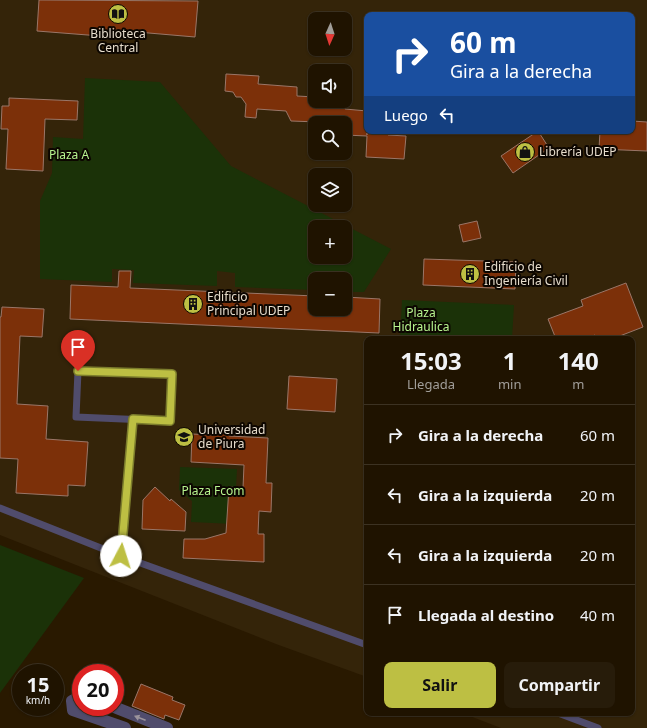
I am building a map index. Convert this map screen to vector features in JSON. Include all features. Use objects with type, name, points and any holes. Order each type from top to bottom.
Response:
[{"type":"street","points":[[124,711],[167,728]]},
{"type":"street","points":[[90,716],[125,728]]},
{"type":"lane","points":[[78,371],[172,374],[170,421],[133,419],[76,417],[78,371]]},
{"type":"lane","points":[[121,556],[133,419]]},
{"type":"lane","points":[[0,508],[121,556],[364,644]]},
{"type":"lane","points":[[566,716],[598,728]]},
{"type":"shaded area","name":"Universidad de Piura","points":[[0,0],[647,0],[647,728],[501,728],[470,716],[635,716],[635,336],[364,336],[364,676],[276,644],[0,535]]},
{"type":"green space","name":"Plaza A","points":[[85,78],[160,82],[231,166],[308,206],[308,212],[320,212],[335,220],[308,220],[308,264],[352,264],[352,229],[391,249],[364,292],[352,292],[352,272],[308,272],[308,290],[235,287],[235,273],[217,271],[217,286],[133,283],[134,270],[112,269],[112,282],[40,279],[40,201],[52,173],[53,137],[83,139]]},
{"type":"green space","name":"Plaza Hidraulica","points":[[402,300],[514,305],[512,336],[400,336]]},
{"type":"green space","name":"Plaza Fcom","points":[[180,467],[237,469],[234,524],[191,522],[192,501],[179,490]]},
{"type":"green space","points":[[0,545],[84,578],[21,664],[12,664],[12,677],[0,693]]},
{"type":"building","name":"Biblioteca Central","points":[[39,0],[198,1],[195,37],[114,30],[113,37],[37,31]]},
{"type":"building","points":[[226,74],[259,76],[258,84],[297,87],[297,96],[308,97],[308,108],[345,108],[364,111],[364,134],[406,136],[404,159],[366,157],[367,136],[352,135],[352,116],[308,116],[308,122],[291,121],[286,111],[257,109],[256,118],[245,117],[246,104],[241,97],[236,97],[233,92],[225,91]]},
{"type":"building","points":[[9,98],[78,101],[77,120],[45,119],[43,171],[6,169],[8,129],[1,129],[2,106],[9,106]]},
{"type":"building","points":[[635,121],[647,122],[647,151],[599,149],[600,134],[635,134]]},
{"type":"building","name":"Librería UDEP","points":[[534,134],[540,134],[549,148],[513,173],[501,156]]},
{"type":"building","points":[[477,221],[481,238],[463,242],[459,225]]},
{"type":"building","name":"Edificio de Ingeniería Civil","points":[[424,259],[516,262],[515,289],[423,285]]},
{"type":"building","name":"Edificio Principal UDEP","points":[[119,271],[131,271],[130,288],[308,296],[308,316],[352,316],[352,297],[380,299],[379,333],[70,319],[71,285],[118,287]]},
{"type":"building","points":[[626,283],[643,327],[620,336],[555,336],[548,319],[583,306],[581,300]]},
{"type":"building","points":[[2,307],[44,309],[42,337],[20,336],[17,404],[48,406],[46,439],[88,442],[85,486],[68,485],[68,496],[16,493],[18,459],[0,458],[0,317]]},
{"type":"building","points":[[289,376],[337,379],[335,412],[287,409]]},
{"type":"building","points":[[214,432],[229,433],[229,436],[268,438],[266,483],[272,483],[271,512],[259,511],[258,534],[264,534],[264,562],[183,558],[184,539],[205,539],[226,533],[229,487],[243,488],[244,465],[191,462],[192,434],[214,435]]},
{"type":"building","points":[[155,487],[170,501],[171,499],[186,512],[185,531],[142,529],[143,500]]},
{"type":"building","points":[[141,684],[173,697],[172,700],[185,705],[179,720],[165,715],[164,719],[132,706]]},
{"type":"place","name":"Biblioteca Central","points":[[118,14]]},
{"type":"place","name":"Librería UDEP","points":[[525,152]]},
{"type":"place","name":"Edificio de Ingeniería Civil","points":[[470,274]]},
{"type":"place","name":"Edificio Principal UDEP","points":[[193,304]]},
{"type":"place","name":"Universidad de Piura","points":[[184,437]]},
{"type":"route","points":[[78,371],[172,374],[170,421],[133,419],[121,556]]}]
